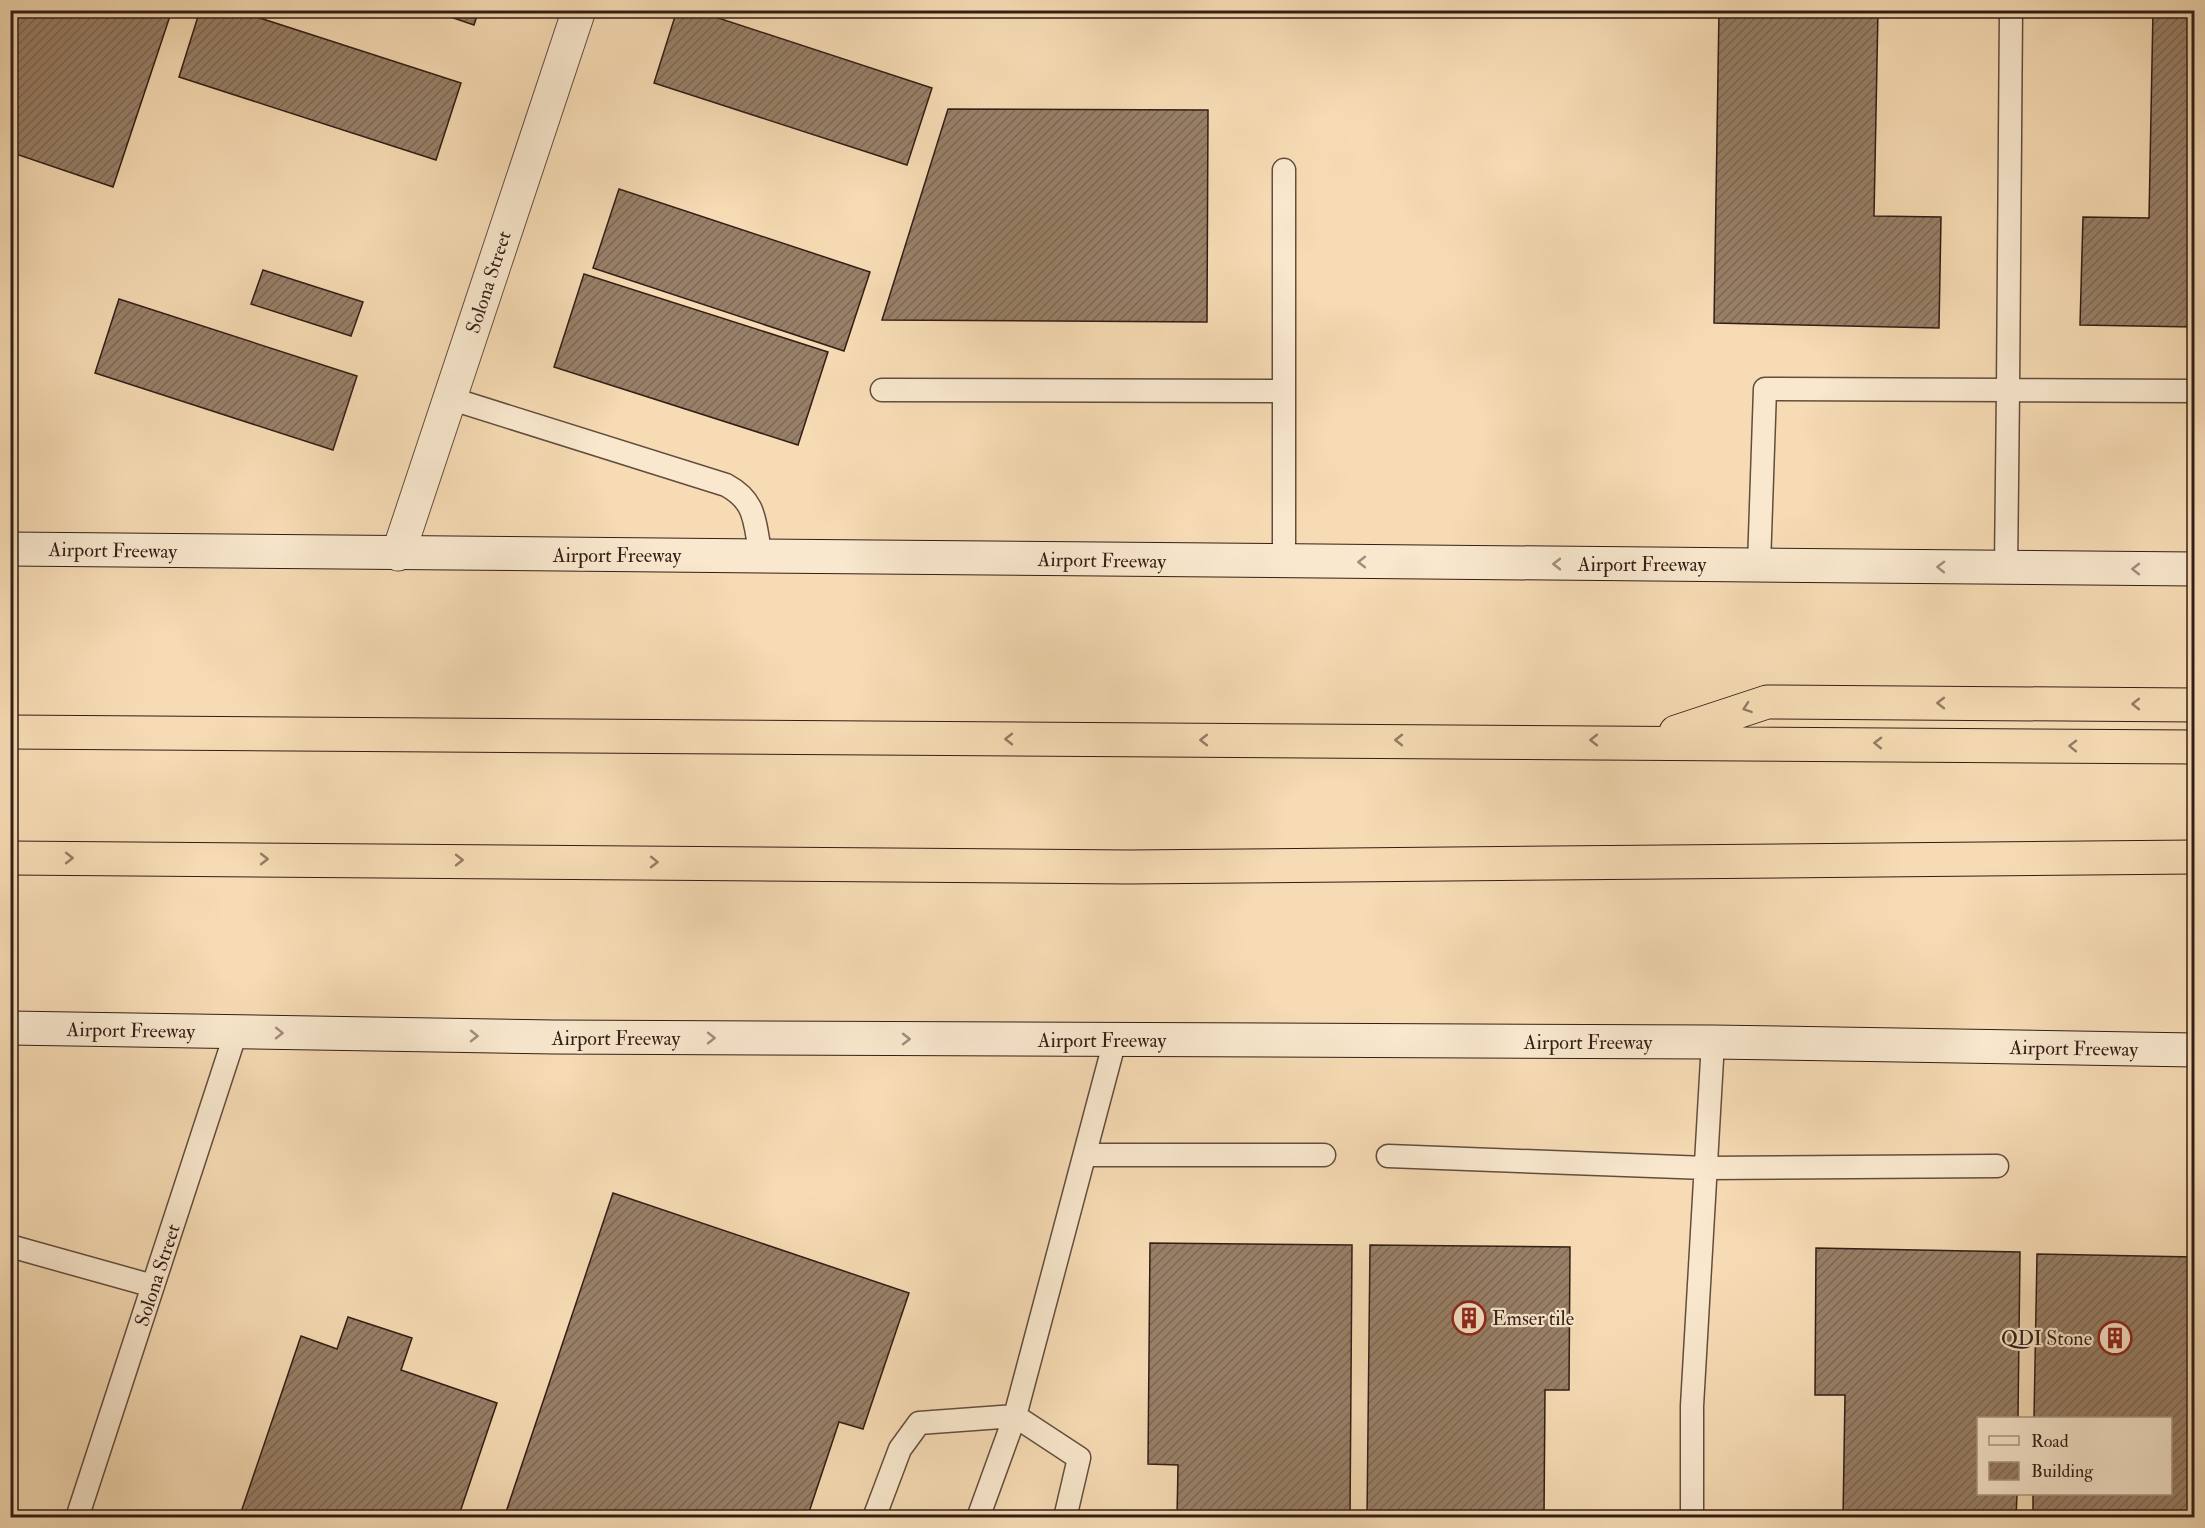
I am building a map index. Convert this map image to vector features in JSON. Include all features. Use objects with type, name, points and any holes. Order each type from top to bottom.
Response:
[{"type":"highway","points":[[1653,740],[1767,702],[2194,705]]},
{"type":"highway","points":[[10,732],[1145,740],[1653,740],[2194,747]]},
{"type":"highway","points":[[10,858],[1129,867],[2193,857]]},
{"type":"main road","name":"Solona Street","points":[[398,554],[579,10]]},
{"type":"main road","name":"Airport Freeway","points":[[10,549],[2194,569]]},
{"type":"main road","name":"Airport Freeway","points":[[10,1028],[554,1037],[1713,1042],[2194,1050]]},
{"type":"lane","points":[[2006,568],[2011,10]]},
{"type":"lane","points":[[1284,170],[1284,561]]},
{"type":"lane","points":[[1759,565],[1765,389],[2194,391]]},
{"type":"lane","points":[[882,390],[1284,391]]},
{"type":"lane","points":[[449,398],[726,485],[742,494],[751,508],[761,556]]},
{"type":"lane","name":"Solona Street","points":[[77,1518],[236,1032]]},
{"type":"lane","points":[[978,1518],[1016,1416],[1115,1040]]},
{"type":"lane","points":[[1692,1518],[1692,1406],[1713,1042]]},
{"type":"lane","points":[[1086,1155],[1324,1155]]},
{"type":"lane","points":[[1388,1156],[1706,1168],[1997,1166]]},
{"type":"lane","points":[[10,1246],[153,1286]]},
{"type":"lane","points":[[874,1518],[900,1449],[919,1423],[1016,1416],[1079,1458],[1065,1518]]},
{"type":"building","points":[[10,10],[172,10],[113,187],[10,152]]},
{"type":"building","points":[[200,10],[235,10],[461,83],[436,160],[179,77]]},
{"type":"building","points":[[430,10],[479,10],[474,25]]},
{"type":"building","points":[[677,10],[694,10],[932,88],[907,165],[654,83]]},
{"type":"building","points":[[1719,10],[1878,10],[1874,216],[1941,217],[1939,328],[1714,323]]},
{"type":"building","points":[[2153,10],[2194,10],[2194,327],[2080,325],[2083,217],[2149,218]]},
{"type":"building","points":[[948,109],[1208,110],[1207,322],[882,320]]},
{"type":"building","points":[[619,189],[870,272],[844,351],[593,268]]},
{"type":"building","points":[[263,270],[363,302],[351,336],[251,304]]},
{"type":"building","points":[[584,274],[828,352],[798,445],[554,367]]},
{"type":"building","points":[[119,299],[357,376],[333,450],[95,373]]},
{"type":"building","points":[[613,1193],[909,1293],[863,1429],[839,1422],[807,1518],[504,1518]]},
{"type":"building","points":[[1150,1243],[1352,1245],[1350,1518],[1177,1518],[1178,1465],[1148,1464]]},
{"type":"building","name":"Emser tile","points":[[1370,1245],[1570,1247],[1569,1390],[1545,1390],[1544,1518],[1367,1518]]},
{"type":"building","points":[[1816,1248],[2020,1252],[2018,1417],[1977,1417],[1977,1495],[2017,1495],[2016,1518],[1843,1518],[1845,1395],[1815,1395]]},
{"type":"building","name":"QDI Stone","points":[[2037,1254],[2194,1257],[2194,1518],[2033,1518],[2033,1495],[2172,1495],[2172,1417],[2034,1417]]},
{"type":"building","points":[[348,1317],[412,1338],[401,1370],[497,1403],[458,1518],[239,1518],[301,1336],[337,1349]]},
{"type":"place","name":"Emser tile","points":[[1469,1318]]},
{"type":"place","name":"QDI Stone","points":[[2115,1338]]}]
